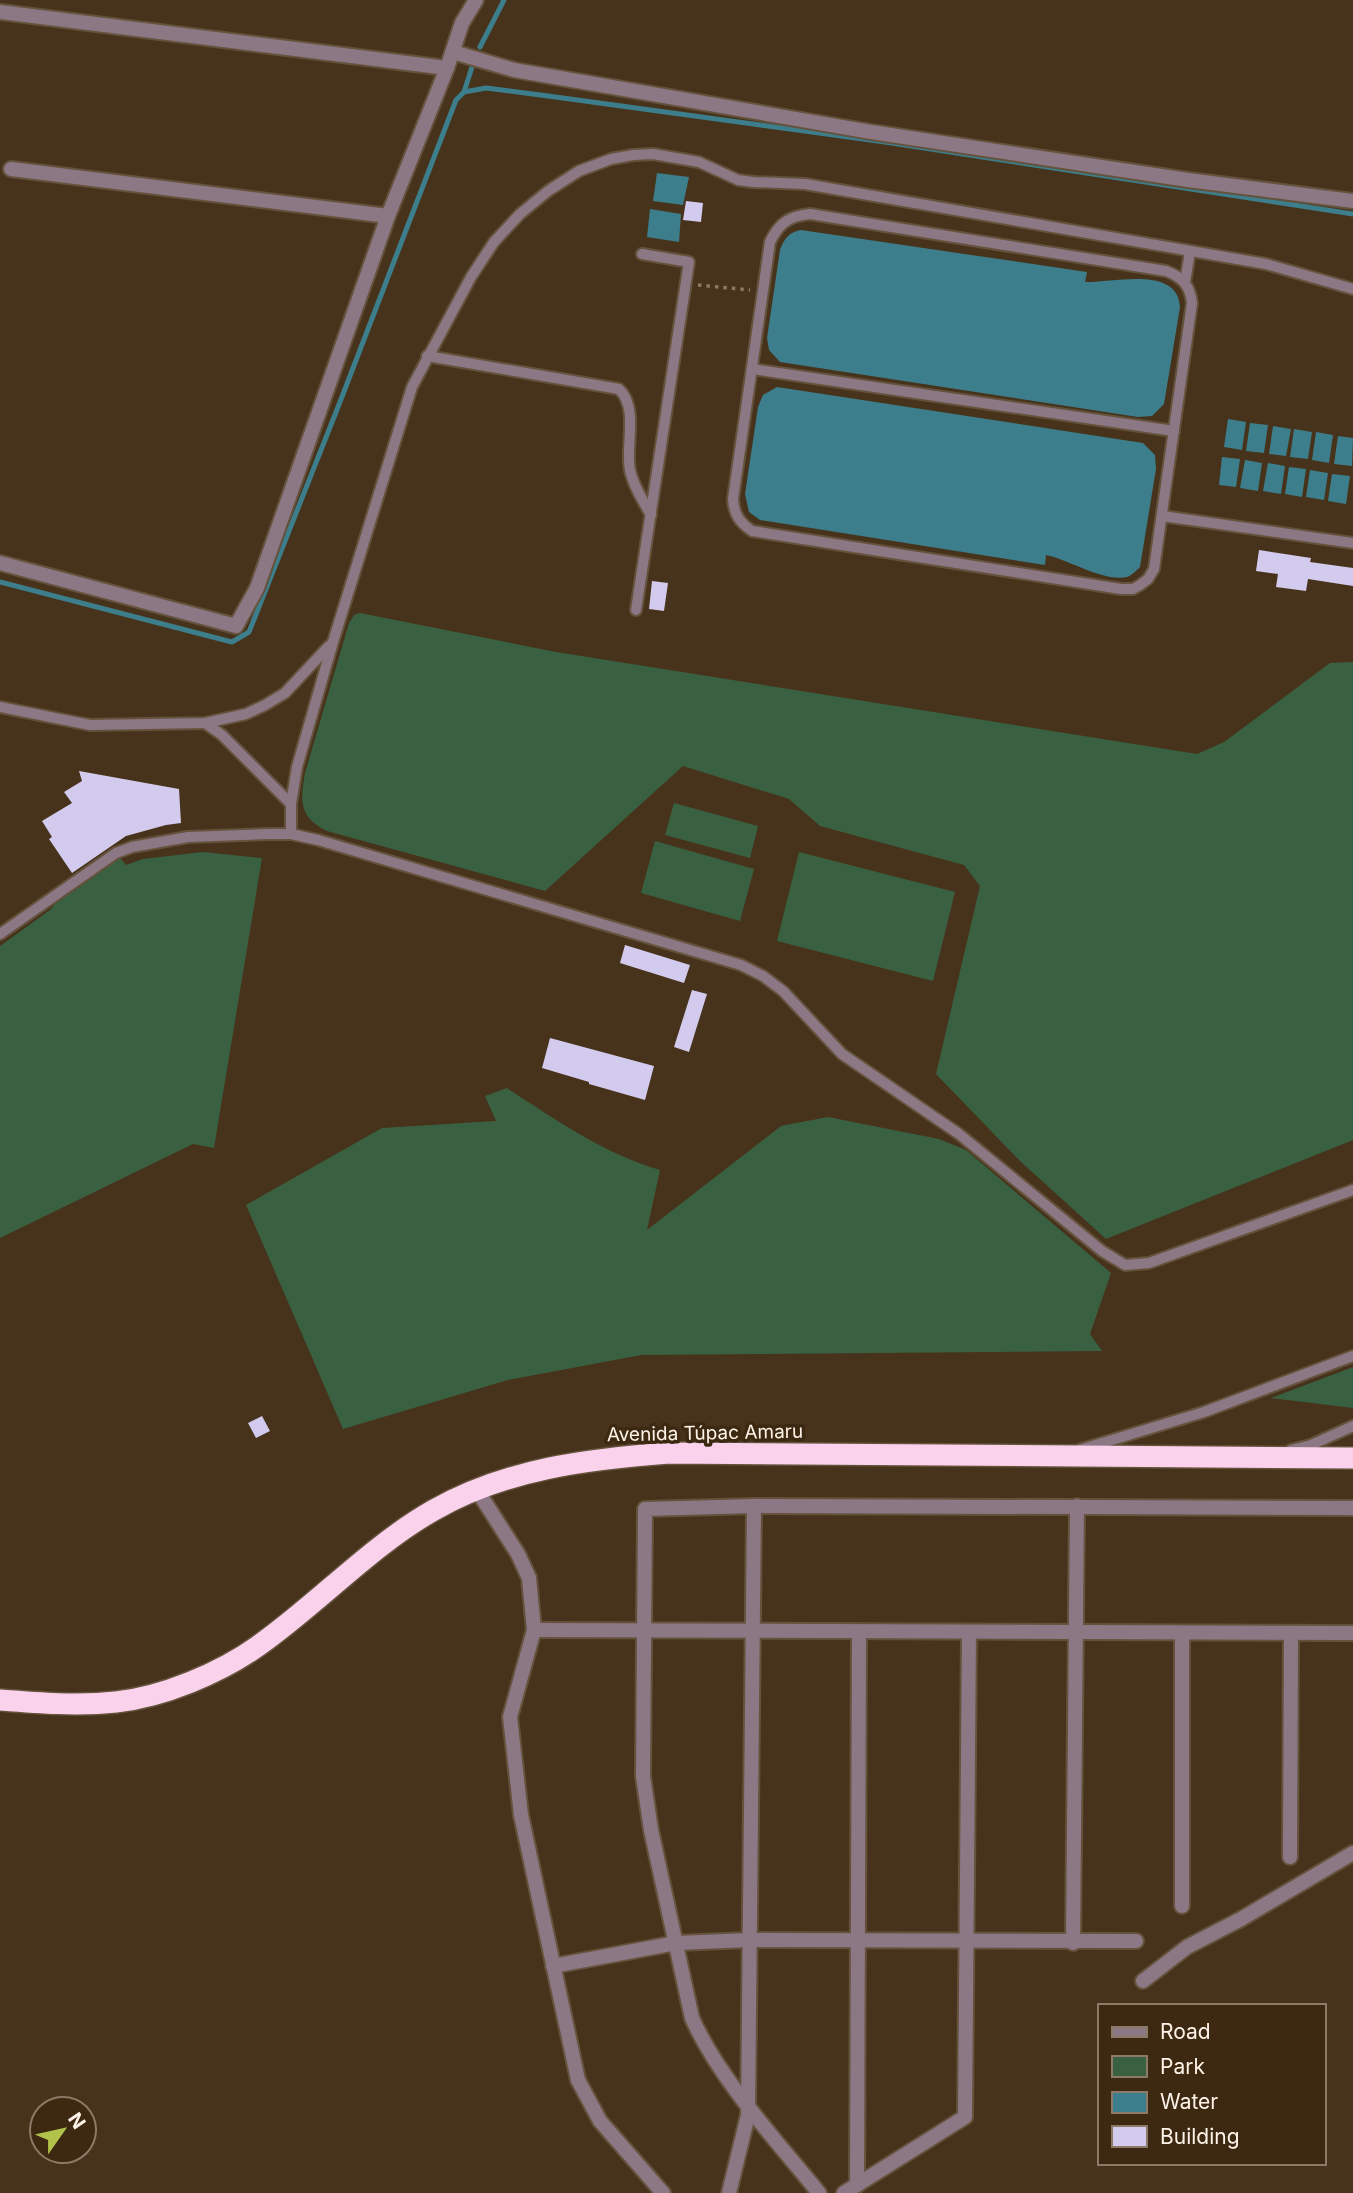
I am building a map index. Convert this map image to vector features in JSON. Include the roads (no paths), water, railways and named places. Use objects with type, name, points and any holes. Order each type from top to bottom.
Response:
[{"type":"highway","name":"Avenida Túpac Amaru","points":[[0,1700],[53,1704],[118,1702],[173,1689],[217,1670],[257,1646],[398,1533],[435,1509],[477,1490],[534,1471],[598,1458],[669,1452],[1353,1458]]},
{"type":"street","points":[[0,563],[236,626],[257,588],[387,216],[447,68],[462,23],[476,0]]},
{"type":"street","points":[[0,12],[447,68]]},
{"type":"street","points":[[453,51],[514,70],[871,132],[1188,180],[1353,201]]},
{"type":"street","points":[[11,169],[387,216]]},
{"type":"street","points":[[477,1490],[518,1554],[529,1578],[534,1630],[510,1717],[520,1815],[578,2080],[600,2121],[663,2193]]},
{"type":"street","points":[[729,2193],[748,2115],[754,1506]]},
{"type":"street","points":[[818,2193],[704,2044],[692,2018],[650,1830],[643,1776],[645,1509],[754,1506],[1353,1508]]},
{"type":"street","points":[[1073,1943],[1077,1506]]},
{"type":"street","points":[[534,1630],[1353,1633]]},
{"type":"street","points":[[851,2189],[858,1941],[859,1632]]},
{"type":"street","points":[[851,2189],[965,2117],[969,1632]]},
{"type":"street","points":[[1182,1633],[1182,1906]]},
{"type":"street","points":[[1290,1857],[1291,1633]]},
{"type":"street","points":[[1143,1981],[1187,1947],[1241,1919],[1353,1853]]},
{"type":"street","points":[[554,1966],[676,1943],[750,1940],[1073,1943],[1136,1941]]},
{"type":"lane","points":[[291,834],[291,804],[297,767],[332,642],[412,387],[471,277],[494,242],[520,214],[579,171],[611,159],[633,155],[653,155],[699,162],[746,181],[805,184],[1266,264],[1353,289]]},
{"type":"lane","points":[[810,214],[1166,271],[1178,275],[1185,282],[1191,292],[1192,303],[1154,569],[1148,579],[1133,589],[752,531],[737,518],[733,499],[769,242],[775,230],[785,220],[810,214]]},
{"type":"lane","points":[[1185,282],[1189,252]]},
{"type":"lane","points":[[636,610],[689,262],[642,254]]},
{"type":"lane","points":[[427,356],[619,390],[624,394],[628,407],[630,473],[651,515]]},
{"type":"lane","points":[[752,369],[1174,431]]},
{"type":"lane","points":[[1162,516],[1353,543]]},
{"type":"lane","points":[[0,707],[90,725],[205,723],[246,714],[285,693],[332,642]]},
{"type":"lane","points":[[205,723],[222,736],[291,804]]},
{"type":"lane","points":[[0,933],[123,849],[188,837],[291,834],[741,965],[763,976],[783,991],[842,1054],[959,1134],[1102,1251],[1125,1265],[1149,1263],[1353,1190]]},
{"type":"lane","points":[[1059,1456],[1204,1412],[1353,1356]]},
{"type":"lane","points":[[1265,1458],[1311,1445],[1353,1426]]},
{"type":"water","points":[[657,173],[689,177],[683,205],[653,201]]},
{"type":"water","points":[[650,209],[681,214],[679,242],[647,237]]},
{"type":"water","points":[[801,230],[1087,272],[1085,282],[1142,279],[1168,286],[1176,294],[1180,307],[1164,404],[1152,416],[1138,417],[780,362],[769,350],[767,338],[780,250],[793,232]]},
{"type":"water","points":[[777,387],[1143,443],[1155,455],[1156,469],[1140,567],[1127,577],[1118,578],[1097,574],[1046,555],[1045,565],[760,520],[749,512],[745,494],[758,407],[763,395]]},
{"type":"water","points":[[1228,419],[1246,422],[1242,450],[1224,447]]},
{"type":"water","points":[[1250,423],[1268,425],[1264,453],[1246,451]]},
{"type":"water","points":[[1273,426],[1291,429],[1286,456],[1269,454]]},
{"type":"water","points":[[1294,429],[1312,432],[1308,459],[1290,457]]},
{"type":"water","points":[[1316,432],[1333,435],[1329,463],[1312,460]]},
{"type":"water","points":[[1338,436],[1353,438],[1352,466],[1334,464]]},
{"type":"water","points":[[1222,457],[1240,459],[1236,487],[1219,485]]},
{"type":"water","points":[[1245,460],[1262,463],[1258,491],[1240,488]]},
{"type":"water","points":[[1268,463],[1285,466],[1281,494],[1263,491]]},
{"type":"water","points":[[1289,467],[1306,469],[1302,497],[1285,494]]},
{"type":"water","points":[[1310,470],[1328,473],[1324,500],[1306,497]]},
{"type":"water","points":[[1332,474],[1350,476],[1346,504],[1328,501]]},
{"type":"waterway","points":[[480,47],[504,0]]},
{"type":"waterway","points":[[464,92],[472,67]]},
{"type":"waterway","points":[[0,582],[232,642],[249,632],[456,100],[464,92],[486,88],[885,142],[1353,214]]}]
